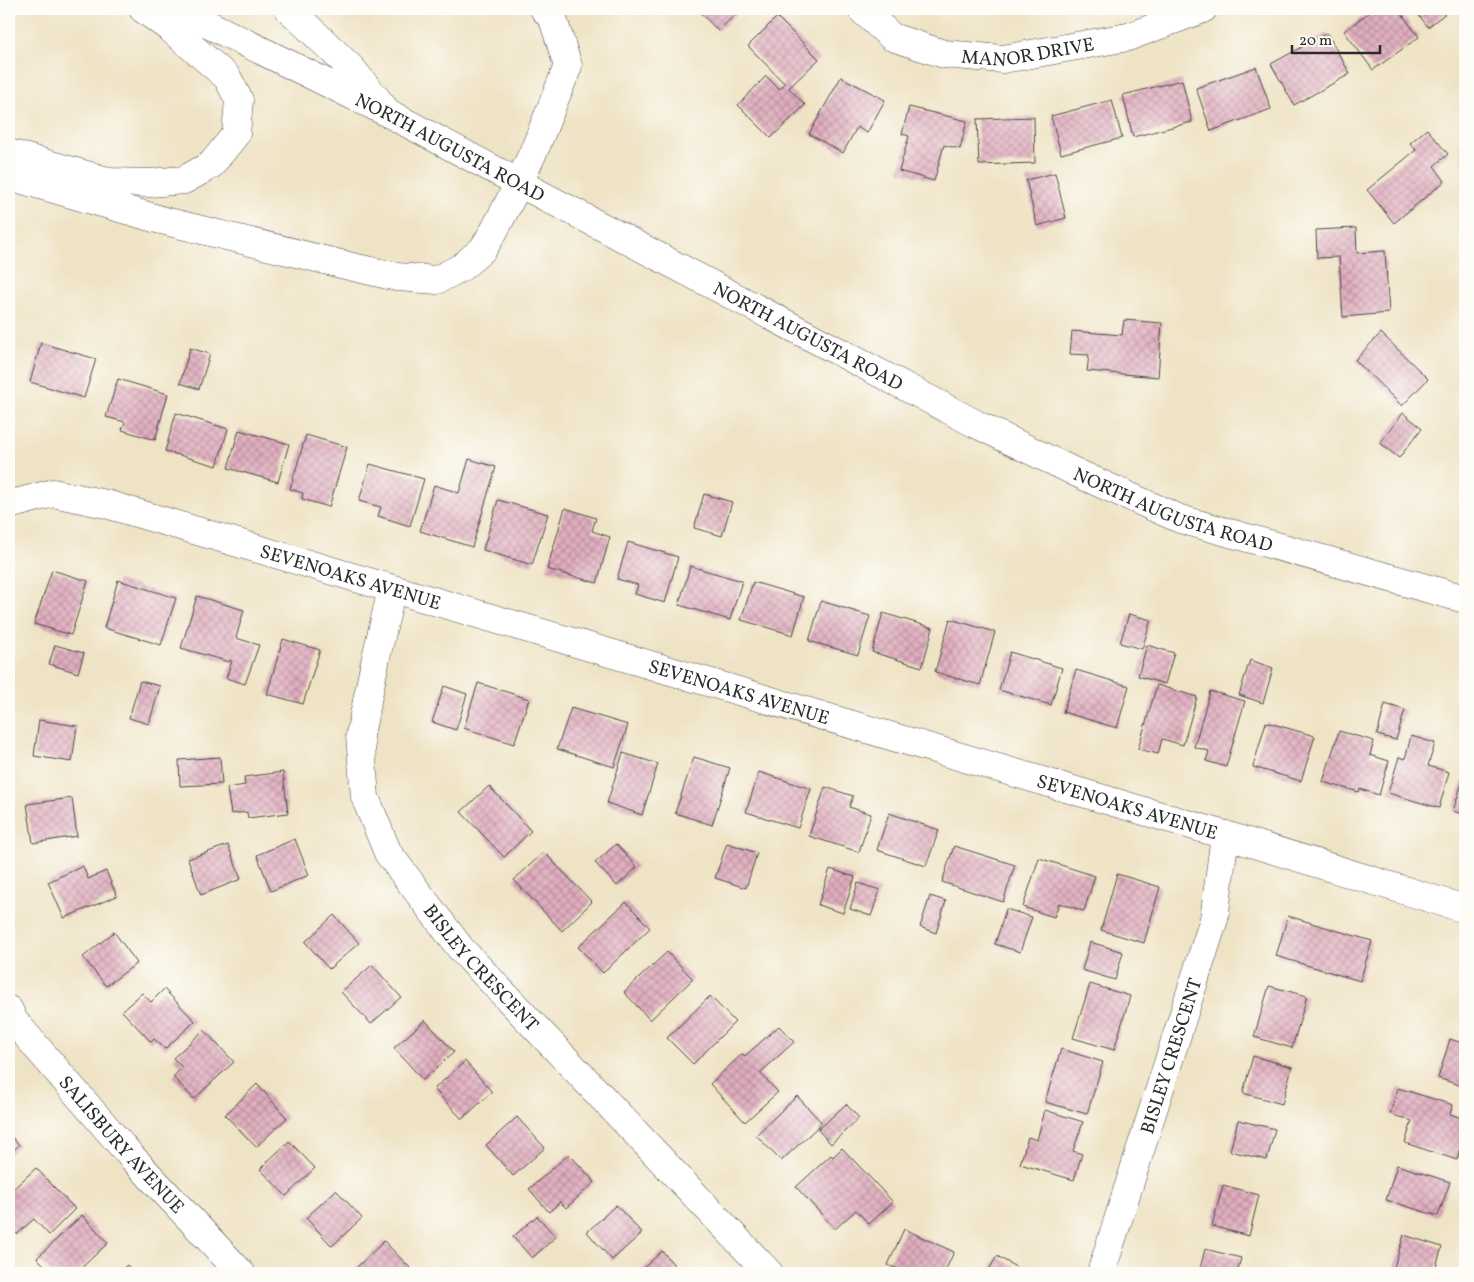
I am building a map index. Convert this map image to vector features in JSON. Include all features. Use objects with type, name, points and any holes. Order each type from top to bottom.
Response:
[{"type":"main road","points":[[9,153],[111,182],[149,183],[184,180],[211,165],[236,134],[240,100],[226,77],[172,30],[143,9]]},
{"type":"main road","name":"NORTH AUGUSTA ROAD","points":[[177,9],[388,113],[976,424],[1077,473],[1180,519],[1465,599]]},
{"type":"main road","points":[[289,9],[352,68],[388,113]]},
{"type":"main road","points":[[9,176],[161,220],[353,267],[397,277],[437,280],[462,267],[483,249],[519,183],[568,66],[553,19],[544,9]]},
{"type":"main road","name":"MANOR DRIVE","points":[[861,9],[892,37],[944,54],[1003,59],[1128,37],[1203,9]]},
{"type":"main road","name":"SEVENOAKS AVENUE","points":[[10,505],[53,493],[106,504],[1225,835],[1465,909]]},
{"type":"main road","name":"BISLEY CRESCENT","points":[[392,589],[360,735],[365,797],[388,854],[460,949],[769,1273]]},
{"type":"main road","name":"BISLEY CRESCENT","points":[[1101,1273],[1214,919],[1225,835]]},
{"type":"main road","name":"SALISBURY AVENUE","points":[[9,1010],[14,1021],[129,1154],[241,1273]]},
{"type":"building","points":[[697,9],[741,9],[718,31]]},
{"type":"building","points":[[1374,9],[1398,9],[1419,37],[1373,70],[1344,31]]},
{"type":"building","points":[[1414,9],[1451,9],[1428,27]]},
{"type":"building","points":[[777,17],[819,59],[789,88],[805,105],[771,138],[738,105],[766,76],[779,89],[785,84],[748,46]]},
{"type":"building","points":[[1327,33],[1350,74],[1294,105],[1271,64]]},
{"type":"building","points":[[1256,67],[1271,109],[1211,131],[1196,88]]},
{"type":"building","points":[[841,77],[885,100],[867,133],[857,127],[843,153],[809,134]]},
{"type":"building","points":[[1182,80],[1192,122],[1133,137],[1123,95]]},
{"type":"building","points":[[1112,100],[1122,138],[1061,154],[1051,116]]},
{"type":"building","points":[[909,107],[967,121],[960,149],[944,145],[934,181],[899,171],[909,136],[902,134]]},
{"type":"building","points":[[1034,117],[1035,163],[979,165],[977,119]]},
{"type":"building","points":[[1427,129],[1448,154],[1434,166],[1445,181],[1394,223],[1367,190],[1416,150],[1410,143]]},
{"type":"building","points":[[1460,143],[1465,143],[1465,173],[1464,173]]},
{"type":"building","points":[[1055,173],[1066,218],[1037,226],[1026,180]]},
{"type":"building","points":[[1356,228],[1357,253],[1385,251],[1389,313],[1343,317],[1339,257],[1317,258],[1316,230]]},
{"type":"building","points":[[1124,320],[1162,323],[1158,377],[1087,371],[1089,355],[1070,354],[1072,331],[1122,335]]},
{"type":"building","points":[[1381,333],[1428,379],[1402,406],[1355,360]]},
{"type":"building","points":[[41,343],[96,359],[84,398],[30,382]]},
{"type":"building","points":[[190,348],[210,354],[199,389],[180,383]]},
{"type":"building","points":[[118,379],[168,394],[155,440],[122,430],[125,422],[106,417]]},
{"type":"building","points":[[176,413],[228,429],[217,466],[165,451]]},
{"type":"building","points":[[1403,413],[1422,428],[1399,458],[1380,443]]},
{"type":"building","points":[[239,430],[289,444],[278,482],[228,468]]},
{"type":"building","points":[[306,435],[347,447],[329,507],[302,499],[303,493],[290,489]]},
{"type":"building","points":[[469,459],[496,467],[472,547],[420,531],[434,485],[459,493]]},
{"type":"building","points":[[370,464],[424,479],[410,526],[378,516],[381,507],[359,501]]},
{"type":"building","points":[[704,494],[732,502],[722,536],[694,528]]},
{"type":"building","points":[[498,500],[548,514],[532,565],[483,550]]},
{"type":"building","points":[[565,508],[596,518],[592,531],[610,537],[597,583],[547,569]]},
{"type":"building","points":[[628,542],[678,557],[665,603],[635,594],[638,585],[617,579]]},
{"type":"building","points":[[690,566],[742,581],[730,620],[679,605]]},
{"type":"building","points":[[52,570],[88,581],[71,635],[34,624]]},
{"type":"building","points":[[118,580],[176,598],[161,645],[104,628]]},
{"type":"building","points":[[753,582],[804,597],[793,635],[741,620]]},
{"type":"building","points":[[197,596],[244,610],[236,638],[259,645],[245,684],[226,678],[232,661],[230,660],[229,662],[181,648]]},
{"type":"building","points":[[821,601],[870,616],[858,655],[809,641]]},
{"type":"building","points":[[883,613],[933,628],[922,667],[872,652]]},
{"type":"building","points":[[1129,614],[1151,620],[1142,649],[1120,643]]},
{"type":"building","points":[[950,619],[995,632],[980,685],[935,672]]},
{"type":"building","points":[[283,639],[320,650],[303,704],[267,694]]},
{"type":"building","points":[[55,645],[84,653],[78,673],[49,664]]},
{"type":"building","points":[[1147,645],[1174,653],[1165,684],[1138,676]]},
{"type":"building","points":[[1010,652],[1062,668],[1051,705],[999,690]]},
{"type":"building","points":[[1250,660],[1273,668],[1263,703],[1239,695]]},
{"type":"building","points":[[1076,670],[1129,686],[1117,728],[1063,712]]},
{"type":"building","points":[[140,681],[160,686],[149,724],[129,718]]},
{"type":"building","points":[[478,683],[529,699],[514,744],[464,728]]},
{"type":"building","points":[[1157,685],[1197,697],[1183,745],[1162,739],[1158,754],[1138,749]]},
{"type":"building","points":[[444,686],[467,694],[456,730],[432,722]]},
{"type":"building","points":[[1210,691],[1245,701],[1226,767],[1206,761],[1209,751],[1194,747]]},
{"type":"building","points":[[1385,704],[1405,710],[1396,740],[1377,735]]},
{"type":"building","points":[[571,708],[628,725],[614,767],[557,749]]},
{"type":"building","points":[[39,720],[77,726],[72,762],[34,756]]},
{"type":"building","points":[[1266,722],[1315,736],[1301,781],[1253,767]]},
{"type":"building","points":[[1339,731],[1374,741],[1370,755],[1389,761],[1379,795],[1360,789],[1359,792],[1323,782]]},
{"type":"building","points":[[1411,736],[1435,743],[1428,766],[1449,772],[1439,808],[1388,793],[1399,757],[1405,759]]},
{"type":"building","points":[[623,753],[658,764],[642,815],[607,803]]},
{"type":"building","points":[[220,757],[222,784],[180,786],[179,760]]},
{"type":"building","points":[[694,757],[730,768],[712,825],[675,813]]},
{"type":"building","points":[[283,772],[288,813],[248,818],[247,812],[231,814],[227,788],[245,785],[244,777]]},
{"type":"building","points":[[759,772],[811,789],[798,828],[746,812]]},
{"type":"building","points":[[1465,773],[1465,815],[1453,811]]},
{"type":"building","points":[[489,786],[531,831],[504,857],[461,812]]},
{"type":"building","points":[[825,787],[853,796],[849,807],[871,814],[859,852],[809,836]]},
{"type":"building","points":[[72,798],[77,836],[33,843],[27,804]]},
{"type":"building","points":[[889,813],[939,830],[926,866],[877,850]]},
{"type":"building","points":[[295,839],[309,875],[271,891],[257,855]]},
{"type":"building","points":[[727,843],[757,853],[746,888],[715,878]]},
{"type":"building","points":[[616,844],[637,867],[617,886],[595,863]]},
{"type":"building","points":[[228,845],[241,879],[201,895],[188,859]]},
{"type":"building","points":[[954,846],[1015,865],[1003,902],[942,882]]},
{"type":"building","points":[[544,852],[592,902],[562,931],[514,880]]},
{"type":"building","points":[[1039,858],[1095,876],[1084,911],[1059,903],[1054,917],[1023,907]]},
{"type":"building","points":[[83,866],[88,879],[106,871],[117,896],[64,918],[48,882]]},
{"type":"building","points":[[830,869],[855,877],[843,913],[818,905]]},
{"type":"building","points":[[1117,874],[1160,887],[1144,943],[1101,930]]},
{"type":"building","points":[[858,883],[880,890],[871,916],[850,909]]},
{"type":"building","points":[[930,896],[946,901],[936,933],[920,927]]},
{"type":"building","points":[[626,902],[650,928],[603,973],[578,947]]},
{"type":"building","points":[[1006,909],[1032,917],[1020,952],[995,944]]},
{"type":"building","points":[[334,915],[359,943],[329,969],[305,942]]},
{"type":"building","points":[[1288,916],[1372,941],[1360,981],[1276,956]]},
{"type":"building","points":[[114,932],[137,963],[106,986],[83,957]]},
{"type":"building","points":[[1090,942],[1123,952],[1115,980],[1082,970]]},
{"type":"building","points":[[667,952],[693,979],[650,1020],[624,992]]},
{"type":"building","points":[[372,965],[401,997],[371,1024],[341,992]]},
{"type":"building","points":[[1090,984],[1130,996],[1114,1050],[1073,1038]]},
{"type":"building","points":[[1269,986],[1307,996],[1292,1048],[1254,1037]]},
{"type":"building","points":[[164,989],[195,1021],[165,1049],[154,1039],[151,1042],[122,1011],[142,993],[151,1002]]},
{"type":"building","points":[[710,996],[735,1022],[693,1064],[667,1038]]},
{"type":"building","points":[[425,1020],[454,1052],[423,1080],[394,1048]]},
{"type":"building","points":[[779,1026],[794,1042],[760,1073],[778,1092],[745,1122],[710,1084],[742,1054],[745,1056]]},
{"type":"building","points":[[204,1030],[234,1062],[194,1099],[173,1077],[182,1067],[173,1058]]},
{"type":"building","points":[[1450,1039],[1465,1044],[1465,1087],[1438,1078]]},
{"type":"building","points":[[1061,1049],[1103,1062],[1087,1114],[1045,1102]]},
{"type":"building","points":[[1253,1056],[1292,1067],[1282,1104],[1243,1093]]},
{"type":"building","points":[[465,1061],[492,1092],[462,1119],[434,1089]]},
{"type":"building","points":[[257,1084],[287,1118],[256,1147],[225,1115]]},
{"type":"building","points":[[1398,1088],[1453,1105],[1450,1114],[1465,1119],[1465,1135],[1457,1160],[1405,1143],[1412,1121],[1390,1114]]},
{"type":"building","points":[[797,1096],[822,1123],[781,1161],[756,1135]]},
{"type":"building","points":[[846,1104],[859,1118],[831,1144],[818,1130]]},
{"type":"building","points":[[1045,1110],[1083,1122],[1073,1151],[1082,1154],[1074,1180],[1020,1164],[1028,1137],[1037,1140]]},
{"type":"building","points":[[517,1117],[545,1148],[513,1176],[486,1145]]},
{"type":"building","points":[[1238,1120],[1275,1129],[1267,1160],[1230,1151]]},
{"type":"building","points":[[9,1134],[19,1145],[9,1155]]},
{"type":"building","points":[[289,1141],[315,1168],[286,1196],[260,1169]]},
{"type":"building","points":[[842,1148],[893,1202],[869,1224],[856,1210],[835,1229],[796,1187],[831,1155],[833,1157]]},
{"type":"building","points":[[569,1154],[595,1182],[566,1208],[560,1202],[549,1212],[529,1189]]},
{"type":"building","points":[[1397,1165],[1450,1182],[1438,1216],[1386,1200]]},
{"type":"building","points":[[36,1168],[75,1209],[49,1235],[34,1219],[17,1234],[9,1225],[9,1193]]},
{"type":"building","points":[[1223,1185],[1259,1195],[1249,1236],[1212,1226]]},
{"type":"building","points":[[336,1190],[362,1218],[332,1246],[306,1218]]},
{"type":"building","points":[[616,1205],[642,1233],[612,1260],[587,1232]]},
{"type":"building","points":[[82,1215],[108,1243],[76,1273],[52,1273],[37,1258]]},
{"type":"building","points":[[537,1216],[556,1237],[532,1258],[513,1237]]},
{"type":"building","points":[[904,1229],[954,1252],[944,1273],[907,1273],[888,1265]]},
{"type":"building","points":[[1404,1235],[1442,1247],[1434,1273],[1392,1273]]},
{"type":"building","points":[[384,1241],[410,1268],[405,1273],[361,1273],[356,1268]]},
{"type":"building","points":[[1205,1249],[1241,1258],[1237,1273],[1199,1273]]},
{"type":"building","points":[[662,1251],[681,1273],[638,1273]]},
{"type":"building","points":[[997,1256],[1026,1273],[987,1273]]},
{"type":"building","points":[[127,1265],[135,1273],[118,1273]]}]
